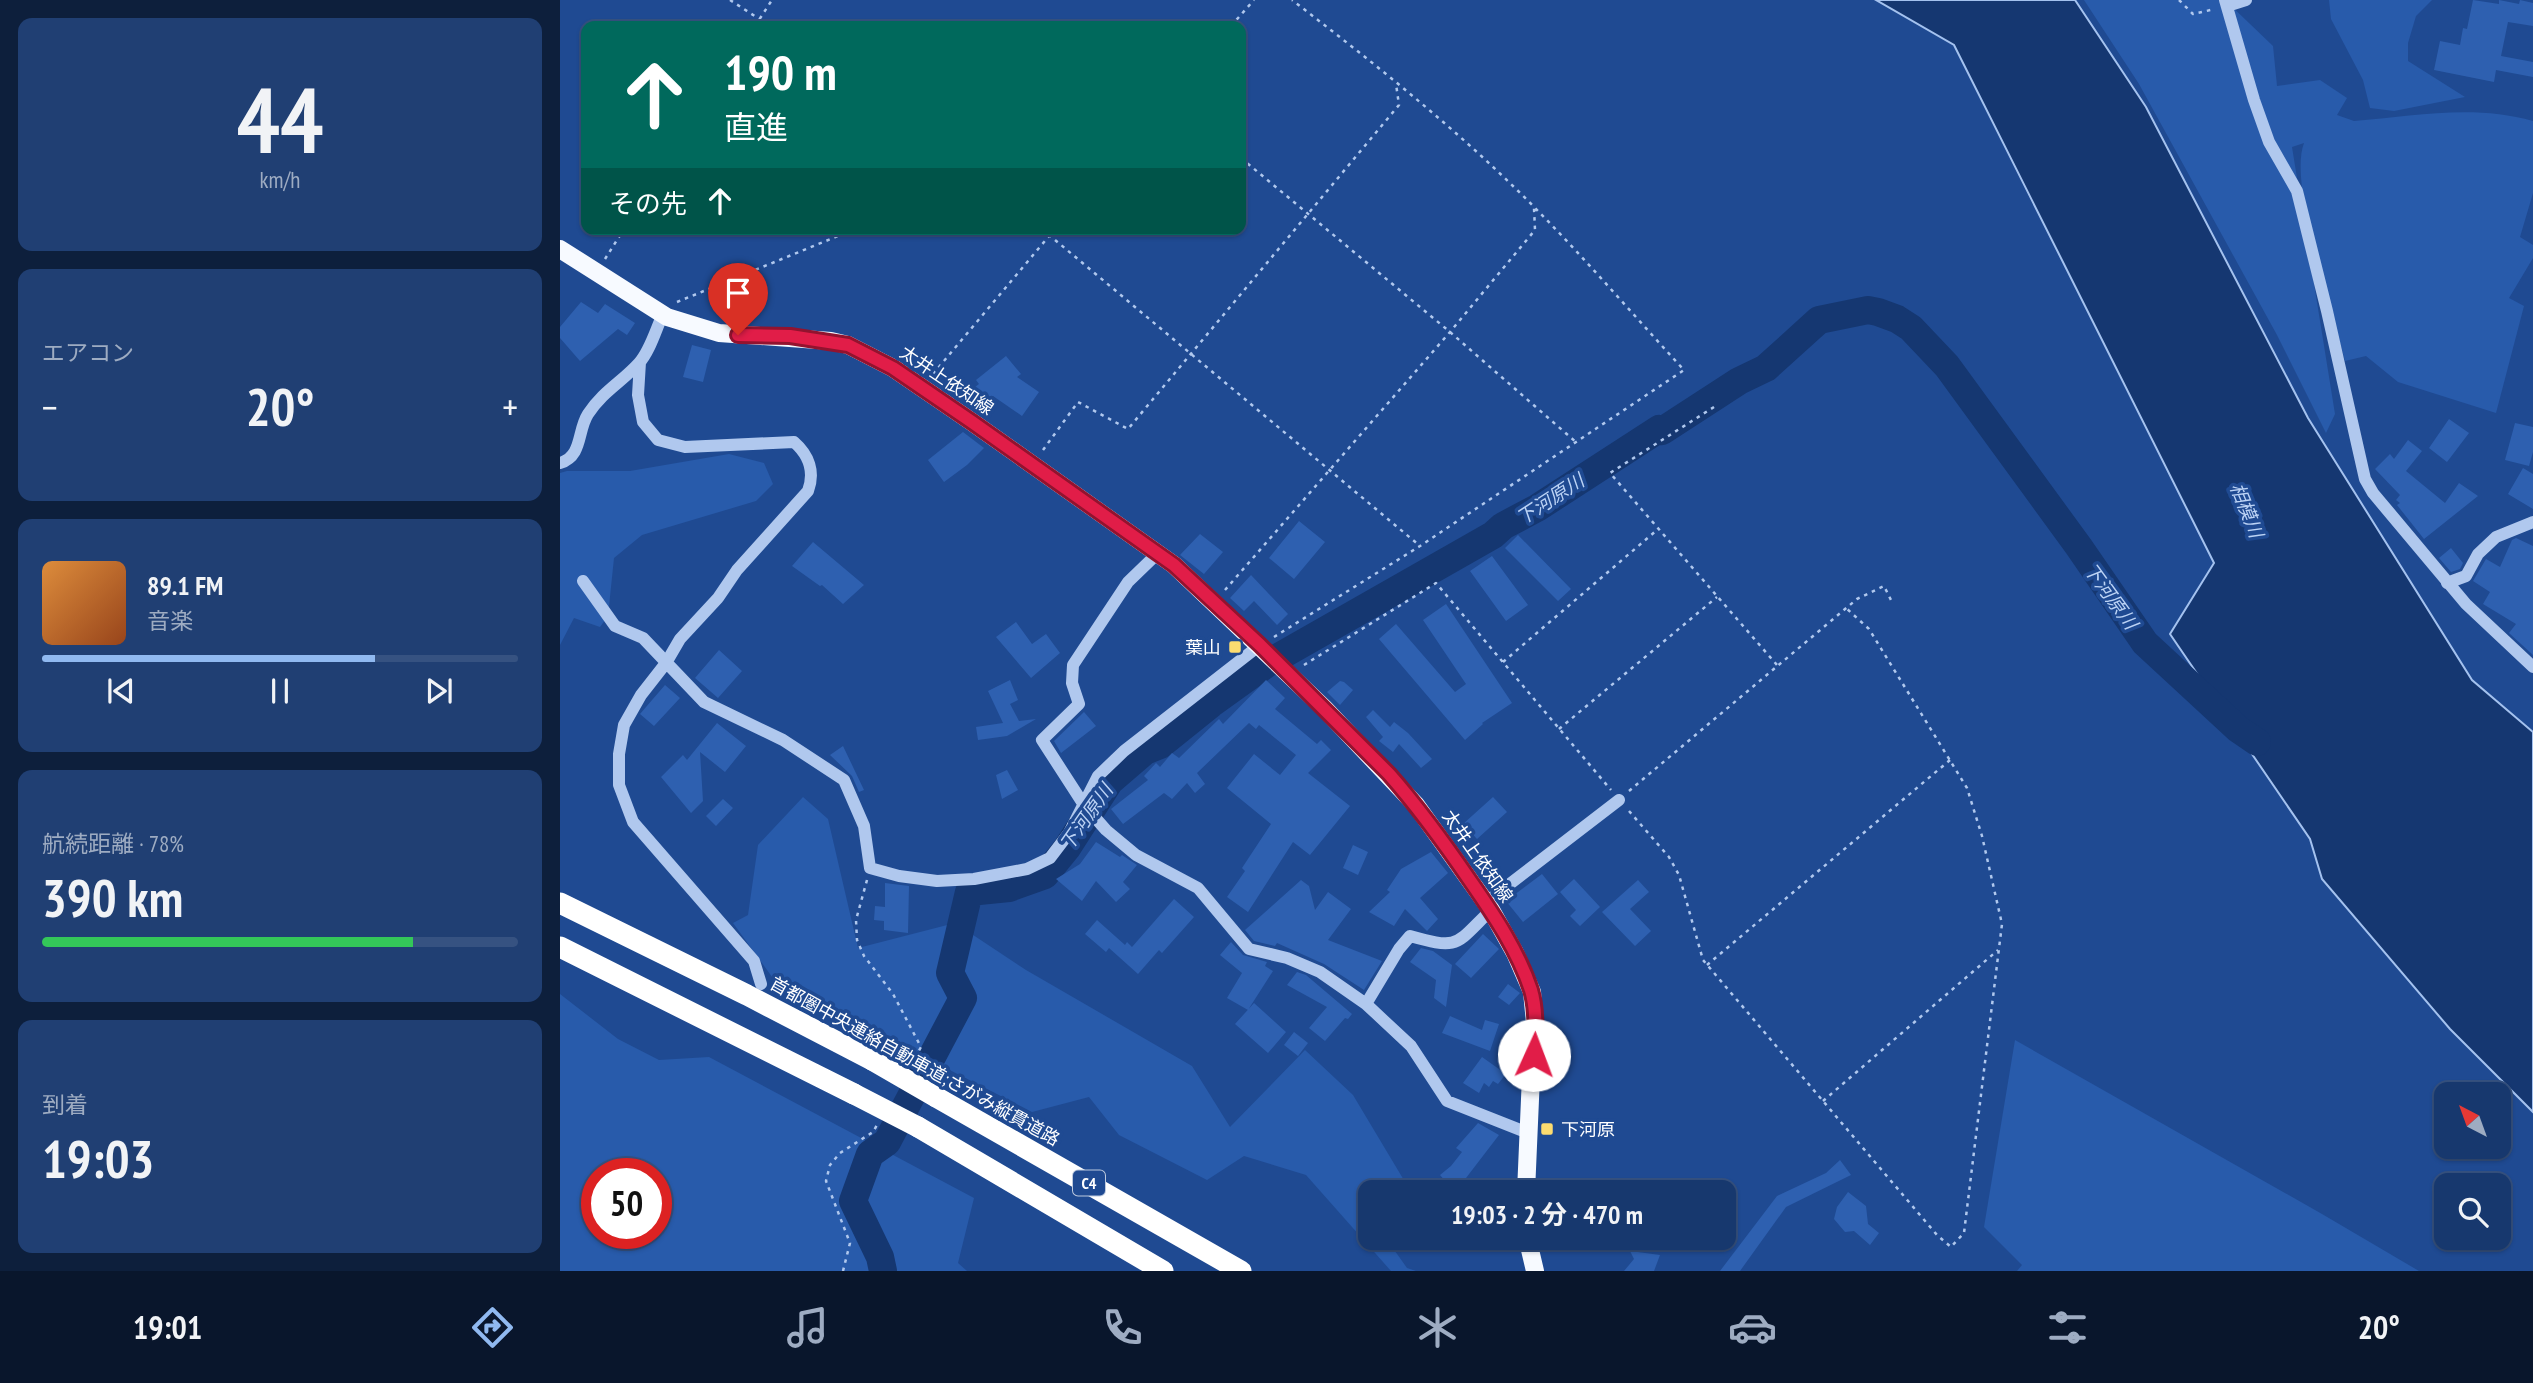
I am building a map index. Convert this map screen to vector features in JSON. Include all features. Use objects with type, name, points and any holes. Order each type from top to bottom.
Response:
[{"type":"highway","name":"首都圏中央連絡自動車道;さがみ縦貫道路","points":[[560,903],[872,1060],[1241,1271]]},
{"type":"highway","name":"C4","points":[[560,947],[855,1094],[1163,1271]]},
{"type":"main road","name":"太井上依知線","points":[[560,249],[665,316],[719,333],[801,337],[848,345],[893,368],[1158,553],[1261,647],[1389,774],[1416,805],[1488,906],[1515,953],[1532,992],[1536,1033],[1526,1180]]},
{"type":"main road","points":[[1530,1250],[1535,1271]]},
{"type":"street","points":[[2246,0],[2226,3],[2253,100],[2269,142],[2297,191],[2365,479],[2373,494],[2447,583],[2479,618],[2533,667]]},
{"type":"street","points":[[560,463],[564,463],[578,448],[587,416],[601,397],[640,362],[665,316]]},
{"type":"street","points":[[640,362],[638,395],[643,422],[658,440],[685,447],[794,442],[804,451],[813,478],[808,491],[680,639],[666,663],[641,695],[624,725],[619,754],[620,785],[633,822],[754,961],[761,984]]},
{"type":"street","points":[[2447,583],[2466,576],[2483,548],[2496,537],[2533,522]]},
{"type":"street","points":[[1158,553],[1128,582],[1073,665],[1072,683],[1079,704],[1042,740],[1084,805],[1106,830],[1136,855],[1198,888],[1248,949],[1287,958],[1320,972],[1366,1004],[1411,1046],[1447,1101],[1528,1133]]},
{"type":"street","points":[[583,581],[615,626],[643,638],[704,702],[783,740],[844,779],[864,826],[870,868],[900,876],[937,881],[984,878],[1027,869],[1051,858],[1069,834],[1098,776],[1124,751],[1261,647]]},
{"type":"street","points":[[1366,1004],[1399,949],[1410,936],[1441,945],[1456,943],[1488,906],[1619,800]]},
{"type":"path","points":[[730,0],[763,21]]},
{"type":"path","points":[[760,19],[772,0]]},
{"type":"path","points":[[1235,21],[1254,0]]},
{"type":"path","points":[[1261,647],[1420,546],[1684,370],[1534,208],[1480,156],[1395,82],[1292,0]]},
{"type":"path","points":[[2179,0],[2193,14],[2226,3]]},
{"type":"path","points":[[1033,464],[1078,402],[1128,429],[1399,105],[1395,82]]},
{"type":"path","points":[[1246,162],[1450,332],[1577,443]]},
{"type":"path","points":[[1214,602],[1450,332],[1535,230],[1534,208]]},
{"type":"path","points":[[596,273],[620,235]]},
{"type":"path","points":[[665,316],[672,305],[688,296],[838,236]]},
{"type":"path","points":[[921,388],[1049,236],[1420,546]]},
{"type":"path","points":[[1714,407],[1609,473],[1776,665]]},
{"type":"path","points":[[1503,662],[1658,529]]},
{"type":"path","points":[[1289,674],[1436,583],[1670,857],[1679,875],[1703,960],[1937,1235],[1951,1247],[1964,1233],[2002,924],[1982,836],[1967,788],[1869,629],[1846,608]]},
{"type":"path","points":[[1619,800],[1857,599],[1884,586],[1894,604]]},
{"type":"path","points":[[1559,729],[1717,597]]},
{"type":"path","points":[[1707,965],[1950,760]]},
{"type":"path","points":[[1823,1101],[1999,950]]},
{"type":"shaded area","points":[[2084,0],[2225,0],[2273,46],[2277,86],[2320,80],[2347,98],[2337,115],[2354,121],[2466,112],[2533,121],[2533,193],[2520,237],[2533,245],[2533,258],[2509,298],[2524,306],[2496,413],[2398,382],[2366,356],[2345,361],[2307,217],[2302,188],[2301,162],[2304,143],[2292,147],[2335,414],[2326,433],[2277,335],[2139,84]]},
{"type":"shaded area","points":[[2329,0],[2432,0],[2416,16],[2408,43],[2408,61],[2465,97],[2394,111],[2370,108],[2363,80],[2331,19]]},
{"type":"shaded area","points":[[729,454],[764,463],[773,484],[756,501],[642,535],[614,558],[608,616],[600,627],[574,618],[560,645],[560,473],[630,471]]},
{"type":"shaded area","points":[[803,797],[828,819],[858,948],[955,923],[1026,970],[1192,1066],[1230,1127],[1305,1050],[1353,1095],[1404,1180],[1358,1180],[1358,1234],[1306,1175],[1244,1156],[1207,1180],[1119,1135],[1089,1097],[1032,1112],[775,981],[733,923],[748,915],[758,845]]},
{"type":"shaded area","points":[[560,994],[618,1039],[659,1060],[709,1057],[974,1198],[958,1263],[967,1271],[560,1271]]},
{"type":"shaded area","points":[[2015,1040],[2419,1271],[2017,1271],[2022,1265],[1984,1227]]},
{"type":"shaded area","points":[[1372,1250],[1394,1250],[1407,1268],[1416,1271],[1391,1271]]},
{"type":"water","name":"相模川","points":[[1876,0],[2075,0],[2146,107],[2308,418],[2472,680],[2533,732],[2533,1112],[2511,1090],[2511,1082],[2503,1082],[2450,1029],[2322,879],[2310,839],[2170,634],[2214,563],[1954,45]]},
{"type":"building","points":[[2473,0],[2499,4],[2499,0],[2519,4],[2520,0],[2533,3],[2533,26],[2508,22],[2501,56],[2533,62],[2533,77],[2496,70],[2494,82],[2434,70],[2440,41],[2460,45],[2463,28],[2467,29]]},
{"type":"building","points":[[581,302],[598,313],[605,304],[635,323],[627,335],[618,329],[580,361],[560,338],[560,327]]},
{"type":"building","points":[[692,345],[711,350],[703,382],[683,377]]},
{"type":"building","points":[[1006,356],[1021,374],[1017,377],[1039,392],[1022,416],[993,396],[972,408],[962,397],[979,384],[976,380]]},
{"type":"building","points":[[2449,419],[2469,433],[2447,462],[2429,448]]},
{"type":"building","points":[[2515,423],[2533,427],[2533,452],[2529,466],[2505,460]]},
{"type":"building","points":[[963,432],[984,448],[944,482],[928,460]]},
{"type":"building","points":[[2408,440],[2422,451],[2406,471],[2445,503],[2459,483],[2478,496],[2424,539],[2397,505],[2400,503],[2396,500],[2400,495],[2375,469],[2390,454],[2394,459]]},
{"type":"building","points":[[2523,468],[2533,474],[2533,509],[2508,494]]},
{"type":"building","points":[[1299,521],[1325,542],[1294,579],[1269,558]]},
{"type":"building","points":[[1200,534],[1223,552],[1204,574],[1180,555]]},
{"type":"building","points":[[1518,535],[1571,589],[1558,601],[1505,548]]},
{"type":"building","points":[[2516,538],[2533,546],[2533,655],[2509,633],[2516,624],[2483,604],[2490,592],[2473,581],[2486,559],[2500,567],[2512,540]]},
{"type":"building","points":[[813,542],[864,585],[843,604],[822,585],[792,566]]},
{"type":"building","points":[[2451,548],[2463,563],[2460,569],[2451,572],[2439,558]]},
{"type":"building","points":[[1492,556],[1528,605],[1506,621],[1470,571]]},
{"type":"building","points":[[1251,575],[1288,614],[1277,625],[1254,601],[1244,611],[1230,598]]},
{"type":"building","points":[[1446,604],[1512,703],[1482,723],[1465,740],[1379,639],[1396,624],[1455,692],[1466,684],[1423,620]]},
{"type":"building","points":[[1016,622],[1032,644],[1046,634],[1060,653],[1031,678],[996,637]]},
{"type":"building","points":[[719,650],[742,671],[718,698],[695,678]]},
{"type":"building","points":[[1010,680],[1018,700],[1010,704],[1019,721],[1036,719],[1007,736],[978,740],[976,727],[1003,723],[988,691]]},
{"type":"building","points":[[1266,680],[1285,698],[1275,709],[1317,744],[1321,740],[1331,750],[1308,773],[1350,806],[1310,855],[1293,842],[1248,912],[1227,897],[1245,871],[1242,868],[1271,824],[1227,788],[1254,754],[1280,775],[1296,755],[1259,725],[1256,729],[1249,723],[1197,773],[1205,784],[1195,793],[1187,783],[1172,799],[1164,793],[1123,824],[1111,809],[1148,780],[1144,776],[1156,763],[1160,767],[1172,753],[1179,758],[1219,719],[1223,724]]},
{"type":"building","points":[[1340,681],[1353,690],[1340,705],[1327,692]]},
{"type":"building","points":[[665,685],[680,698],[654,726],[640,714]]},
{"type":"building","points":[[1373,710],[1390,727],[1394,722],[1408,733],[1432,759],[1421,768],[1399,744],[1393,752],[1379,741],[1383,737],[1366,717]]},
{"type":"building","points":[[1084,712],[1096,726],[1061,753],[1054,741]]},
{"type":"building","points":[[717,723],[746,746],[725,772],[700,752],[703,801],[691,813],[661,777],[683,755],[687,760]]},
{"type":"building","points":[[843,746],[864,790],[859,792],[852,776],[830,755]]},
{"type":"building","points":[[1007,770],[1018,790],[1002,799],[996,775]]},
{"type":"building","points":[[1493,797],[1507,812],[1477,839],[1463,824]]},
{"type":"building","points":[[723,799],[733,808],[716,826],[706,816]]},
{"type":"building","points":[[1096,842],[1137,865],[1123,882],[1130,889],[1116,902],[1096,881],[1082,901],[1056,879],[1080,864]]},
{"type":"building","points":[[1353,845],[1368,852],[1358,875],[1343,868]]},
{"type":"building","points":[[1431,852],[1448,873],[1420,898],[1438,919],[1427,931],[1405,909],[1394,926],[1369,912],[1390,892],[1387,890],[1401,869]]},
{"type":"building","points":[[1542,874],[1558,894],[1523,922],[1506,901]]},
{"type":"building","points":[[1574,879],[1600,907],[1580,926],[1570,916],[1576,910],[1560,892]]},
{"type":"building","points":[[1301,880],[1309,886],[1315,910],[1328,892],[1351,909],[1328,940],[1382,961],[1364,990],[1324,964],[1277,943],[1275,946],[1254,941],[1245,930]]},
{"type":"building","points":[[1638,880],[1649,892],[1630,909],[1651,931],[1635,946],[1602,912]]},
{"type":"building","points":[[885,883],[909,886],[908,933],[884,930],[884,921],[874,920],[875,906],[885,907]]},
{"type":"building","points":[[1174,899],[1194,917],[1162,953],[1159,950],[1138,974],[1109,948],[1106,952],[1085,934],[1097,920],[1125,945],[1127,942],[1132,947]]},
{"type":"building","points":[[1483,934],[1499,949],[1471,978],[1455,964]]},
{"type":"building","points":[[1231,942],[1243,955],[1267,962],[1265,966],[1273,971],[1248,1010],[1227,998],[1242,973],[1220,955]]},
{"type":"building","points":[[1421,948],[1433,951],[1452,965],[1446,1007],[1434,998],[1436,980],[1410,962]]},
{"type":"building","points":[[1297,972],[1306,975],[1352,1014],[1348,1019],[1345,1018],[1325,1041],[1309,1028],[1327,1007],[1287,985]]},
{"type":"building","points":[[1508,984],[1520,993],[1509,1005],[1498,997]]},
{"type":"building","points":[[1254,1003],[1286,1032],[1268,1053],[1235,1024]]},
{"type":"building","points":[[1450,1016],[1482,1030],[1485,1020],[1499,1024],[1490,1051],[1442,1033]]},
{"type":"building","points":[[1294,1032],[1308,1043],[1298,1056],[1284,1045]]},
{"type":"building","points":[[1482,1057],[1506,1074],[1498,1084],[1493,1081],[1489,1087],[1484,1083],[1479,1093],[1463,1083]]},
{"type":"building","points":[[1478,1123],[1499,1135],[1464,1180],[1444,1180],[1440,1175],[1462,1152],[1456,1148]]},
{"type":"building","points":[[1840,1160],[1851,1175],[1786,1207],[1740,1271],[1720,1271],[1777,1196],[1826,1173]]},
{"type":"building","points":[[1848,1192],[1866,1206],[1868,1224],[1879,1233],[1870,1245],[1854,1231],[1845,1232],[1834,1219],[1837,1207]]},
{"type":"building","points":[[1630,1251],[1660,1255],[1654,1271],[1624,1271],[1634,1259]]},
{"type":"waterway","name":"下河原川","points":[[883,1271],[880,1257],[853,1201],[870,1154],[887,1142],[963,998],[950,973],[969,892],[1009,888],[1045,875],[1067,848],[1110,781],[1145,751],[1160,745],[1268,663],[1493,535],[1503,526],[1537,508],[1659,429],[1662,431],[1739,381],[1766,368],[1819,320],[1868,310],[1897,319],[1911,328],[1947,366],[2079,547],[2145,643],[2238,729],[2257,742]]},
{"type":"place","name":"葉山","points":[[1235,647]]},
{"type":"place","name":"下河原","points":[[1547,1129]]},
{"type":"route","points":[[738,335],[790,336],[831,341],[848,345],[874,357],[1139,539],[1204,592],[1389,774],[1445,844],[1491,910],[1524,973],[1532,992],[1536,1033],[1534,1055]]}]
